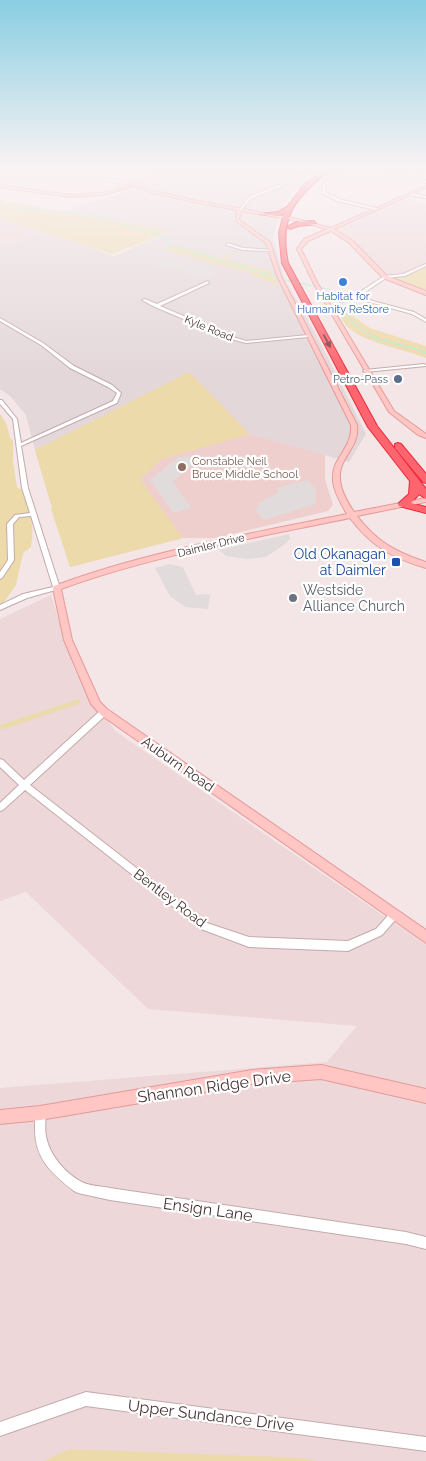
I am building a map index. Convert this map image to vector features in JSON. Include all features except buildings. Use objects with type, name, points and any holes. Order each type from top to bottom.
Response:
[{"type":"highway","points":[[289,237],[292,263],[299,282],[373,427],[426,498]]},
{"type":"highway","points":[[299,282],[384,429],[426,480]]},
{"type":"highway","points":[[403,504],[415,495],[414,482]]},
{"type":"highway","points":[[403,504],[426,510]]},
{"type":"street","points":[[262,237],[266,240],[271,250],[280,279],[354,425],[355,438],[336,471],[336,484],[341,496],[352,514],[381,546],[393,553],[426,565]]},
{"type":"street","points":[[312,237],[306,240],[299,249],[316,285],[365,370],[392,412],[420,434],[426,436]]},
{"type":"street","points":[[344,237],[351,242],[385,278],[426,293]]},
{"type":"street","points":[[227,244],[244,249],[271,250]]},
{"type":"street","points":[[342,301],[355,297],[385,278],[404,275],[426,265]]},
{"type":"street","points":[[156,306],[208,282]]},
{"type":"street","points":[[355,297],[413,313],[426,321]]},
{"type":"street","name":"Kyle Road","points":[[144,300],[232,338],[246,342],[308,336]]},
{"type":"street","points":[[0,319],[42,344],[72,367],[120,393],[116,402],[18,446]]},
{"type":"street","points":[[365,370],[424,365]]},
{"type":"street","name":"Auburn Road","points":[[0,401],[15,419],[25,488],[32,514],[57,588],[68,640],[96,704],[104,712],[426,936]]},
{"type":"street","points":[[341,496],[358,506],[373,510]]},
{"type":"street","name":"Daimler Drive","points":[[0,608],[25,596],[57,588],[92,575],[207,545],[426,498]]},
{"type":"street","points":[[0,577],[11,560],[10,524],[17,516],[32,514]]},
{"type":"street","points":[[0,808],[104,712]]},
{"type":"street","name":"Bentley Road","points":[[0,762],[25,786],[204,926],[249,942],[348,946],[379,932],[394,915]]},
{"type":"street","name":"Shannon Ridge Drive","points":[[0,1117],[40,1113],[252,1077],[321,1072],[426,1096]]},
{"type":"street","name":"Ensign Lane","points":[[40,1113],[40,1135],[45,1154],[57,1170],[78,1187],[110,1194],[406,1238],[426,1243]]},
{"type":"street","name":"Upper Sundance Drive","points":[[0,1429],[86,1399],[426,1444]]},
{"type":"shaded area","points":[[0,237],[26,237],[0,247]]},
{"type":"shaded area","points":[[26,237],[62,237],[114,256],[158,237],[273,237],[284,278],[317,336],[366,434],[349,462],[250,434],[189,372],[35,450],[26,415],[10,396],[0,389],[0,247]]},
{"type":"shaded area","points":[[60,237],[156,237],[112,254]]},
{"type":"shaded area","points":[[345,237],[426,237],[426,266],[391,280],[378,271],[353,242]]},
{"type":"shaded area","points":[[176,245],[221,258],[230,254],[248,253],[232,255],[225,259],[272,272],[278,286],[246,272],[164,250]]},
{"type":"shaded area","points":[[165,257],[198,267],[205,263],[210,265],[202,268],[212,272],[211,279],[200,279],[194,274],[149,263]]},
{"type":"shaded area","points":[[426,266],[426,294],[391,280]]},
{"type":"shaded area","points":[[334,303],[370,328],[426,346],[426,358],[360,336],[345,324]]},
{"type":"shaded area","name":"Constable Neil Bruce Middle School","points":[[189,372],[250,434],[325,455],[325,479],[333,505],[328,511],[216,538],[183,538],[70,567],[35,450]]},
{"type":"shaded area","points":[[189,372],[250,434],[162,459],[140,479],[183,538],[70,567],[51,509],[35,450]]},
{"type":"shaded area","points":[[0,414],[7,425],[10,438],[13,441],[13,462],[17,487],[25,492],[31,512],[32,533],[31,547],[23,553],[16,585],[0,608]]},
{"type":"shaded area","points":[[202,456],[173,482],[191,508],[174,513],[150,480],[179,457]]},
{"type":"shaded area","points":[[307,480],[316,489],[316,504],[264,520],[256,511],[260,502],[279,492],[276,488]]},
{"type":"shaded area","points":[[289,534],[290,539],[285,544],[266,557],[246,559],[226,556],[219,550]]},
{"type":"shaded area","points":[[170,564],[183,567],[196,595],[210,594],[208,609],[185,607],[170,596],[155,568]]},
{"type":"shaded area","points":[[51,595],[75,671],[115,731],[426,945],[426,1461],[0,1461],[0,1088],[327,1062],[357,1026],[148,1009],[26,892],[0,901],[0,619]]},
{"type":"shaded area","points":[[79,699],[81,703],[1,730],[0,725]]},
{"type":"shaded area","points":[[70,1449],[303,1458],[318,1461],[43,1461]]},
{"type":"waterway","points":[[166,237],[169,244],[174,246],[285,280],[332,290],[346,315],[366,333],[375,338],[411,347],[426,353]]},
{"type":"place","name":"Habitat for Humanity ReStore","points":[[343,282]]},
{"type":"place","name":"Petro-Pass","points":[[398,379]]},
{"type":"place","name":"Constable Neil Bruce Middle School","points":[[182,467]]},
{"type":"place","name":"Old Okanagan at Daimler","points":[[396,562]]},
{"type":"place","name":"Westside Alliance Church","points":[[293,598]]}]
